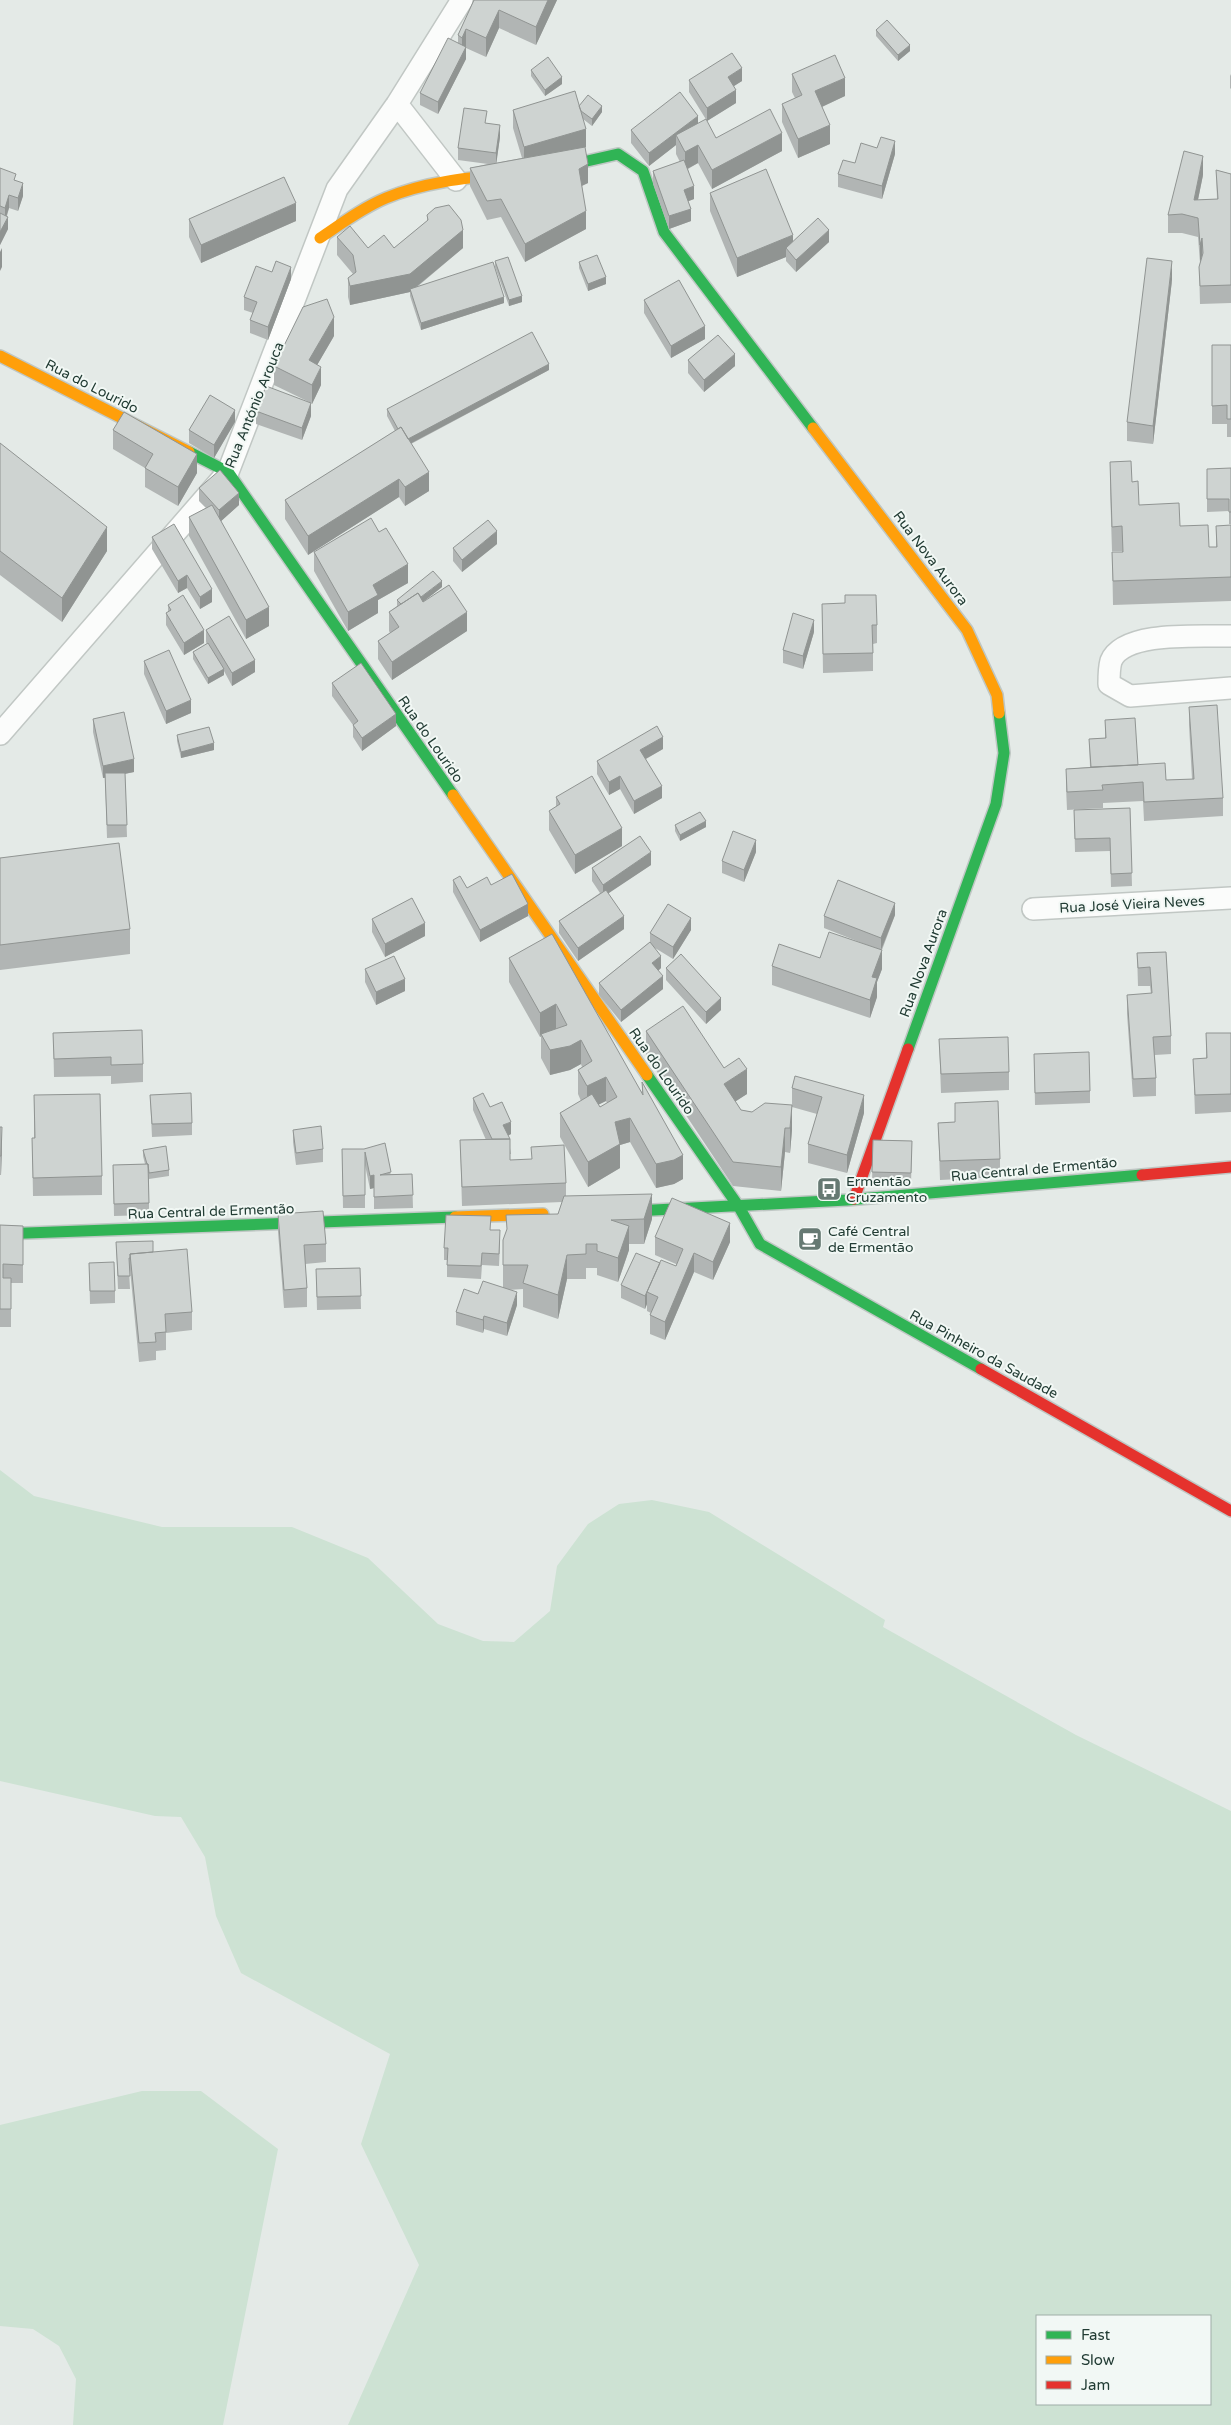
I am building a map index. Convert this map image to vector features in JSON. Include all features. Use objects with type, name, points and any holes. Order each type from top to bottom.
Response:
[{"type":"street","name":"Rua António Arouca","points":[[0,734],[228,472],[320,238],[337,189],[397,104],[462,0]]},
{"type":"street","points":[[397,104],[456,180]]},
{"type":"street","name":"Rua Nova Aurora","points":[[542,170],[618,154],[643,171],[664,232],[967,630],[997,695],[1004,753],[996,804],[854,1199]]},
{"type":"street","points":[[320,238],[352,216],[387,198],[456,180],[523,172]]},
{"type":"street","name":"Rua do Lourido","points":[[0,356],[228,472],[739,1207]]},
{"type":"street","points":[[1231,636],[1141,640],[1124,647],[1111,661],[1109,684],[1130,696],[1231,688]]},
{"type":"street","name":"Rua José Vieira Neves","points":[[1033,909],[1231,898]]},
{"type":"street","name":"Rua Central de Ermentão","points":[[600,1213],[739,1207],[854,1199],[1231,1167]]},
{"type":"street","name":"Rua Pinheiro da Saudade","points":[[739,1207],[760,1244],[1231,1511]]},
{"type":"street","name":"Rua Central de Ermentão","points":[[0,1234],[551,1214]]},
{"type":"green space","points":[[0,1470],[34,1496],[162,1527],[292,1527],[368,1558],[438,1624],[483,1641],[514,1642],[550,1611],[557,1566],[588,1524],[619,1504],[652,1500],[709,1512],[885,1620],[883,1627],[1076,1735],[1231,1811],[1231,2425],[348,2425],[419,2265],[361,2144],[390,2054],[241,1973],[216,1916],[205,1857],[181,1817],[155,1816],[0,1781]]},
{"type":"green space","points":[[142,2091],[201,2091],[278,2149],[223,2425],[73,2425],[76,2379],[59,2346],[33,2329],[0,2326],[0,2125]]},
{"type":"building","points":[[474,0],[548,0],[536,27],[499,10],[486,38],[466,29],[462,38],[458,35]]},
{"type":"building","points":[[887,20],[910,45],[898,55],[876,30]]},
{"type":"building","points":[[448,38],[466,47],[438,102],[420,93]]},
{"type":"building","points":[[732,53],[742,68],[728,77],[736,90],[707,108],[689,80]]},
{"type":"building","points":[[835,55],[845,78],[815,91],[830,125],[798,139],[782,104],[802,95],[792,74]]},
{"type":"building","points":[[548,57],[562,77],[545,90],[531,70]]},
{"type":"building","points":[[575,91],[586,129],[524,147],[513,110]]},
{"type":"building","points":[[680,92],[698,116],[649,153],[631,130]]},
{"type":"building","points":[[588,95],[602,106],[592,119],[581,111],[579,106]]},
{"type":"building","points":[[464,108],[487,111],[485,123],[500,125],[496,153],[458,148]]},
{"type":"building","points":[[770,109],[782,133],[712,170],[698,145],[685,152],[676,135],[706,119],[716,138]]},
{"type":"building","points":[[881,137],[895,141],[882,186],[838,174],[843,160],[855,163],[861,143],[877,148]]},
{"type":"building","points":[[585,147],[588,164],[579,169],[586,211],[525,244],[501,199],[487,201],[470,168]]},
{"type":"building","points":[[1184,151],[1203,156],[1194,200],[1218,199],[1216,170],[1231,174],[1231,285],[1200,286],[1199,267],[1203,253],[1202,238],[1200,245],[1198,218],[1182,214],[1168,215]]},
{"type":"building","points":[[684,160],[694,186],[684,190],[691,209],[669,216],[653,171]]},
{"type":"building","points":[[0,168],[16,174],[14,180],[23,183],[18,198],[9,195],[5,208],[0,206]]},
{"type":"building","points":[[766,169],[793,235],[737,258],[710,193]]},
{"type":"building","points":[[284,177],[296,203],[201,245],[189,219]]},
{"type":"building","points":[[449,205],[461,220],[463,230],[410,274],[350,286],[348,278],[356,272],[353,255],[337,237],[350,226],[368,248],[384,235],[394,248],[428,220],[427,215],[435,208]]},
{"type":"building","points":[[0,213],[8,217],[0,232]]},
{"type":"building","points":[[818,218],[829,230],[796,260],[786,248]]},
{"type":"building","points":[[597,255],[606,277],[588,284],[579,262]]},
{"type":"building","points":[[508,257],[522,296],[509,300],[495,261]]},
{"type":"building","points":[[1147,258],[1172,261],[1153,426],[1127,422]]},
{"type":"building","points":[[276,261],[291,267],[268,327],[250,320],[257,302],[244,297],[256,266],[272,272]]},
{"type":"building","points":[[493,262],[504,297],[421,323],[410,289]]},
{"type":"building","points":[[679,280],[705,326],[671,346],[644,300]]},
{"type":"building","points":[[327,299],[334,317],[309,360],[321,367],[312,385],[274,366],[303,307]]},
{"type":"building","points":[[532,332],[549,364],[408,439],[401,427],[398,429],[387,409]]},
{"type":"building","points":[[718,335],[735,354],[704,380],[688,360]]},
{"type":"building","points":[[1212,345],[1231,345],[1231,419],[1227,419],[1227,405],[1212,406]]},
{"type":"building","points":[[266,386],[311,403],[302,428],[256,411]]},
{"type":"building","points":[[210,395],[235,410],[214,445],[189,430]]},
{"type":"building","points":[[124,412],[197,454],[178,487],[145,468],[153,454],[113,430]]},
{"type":"building","points":[[401,427],[429,472],[405,487],[399,479],[308,536],[285,500]]},
{"type":"building","points":[[0,443],[107,527],[62,598],[0,551]]},
{"type":"building","points":[[1131,461],[1132,482],[1138,481],[1139,505],[1179,503],[1180,526],[1208,525],[1209,547],[1217,547],[1216,526],[1231,525],[1231,577],[1113,581],[1112,552],[1123,552],[1122,526],[1112,527],[1110,462]]},
{"type":"building","points":[[1231,468],[1231,512],[1229,512],[1229,499],[1207,499],[1207,469]]},
{"type":"building","points":[[220,470],[239,493],[219,510],[199,488]]},
{"type":"building","points":[[212,505],[269,607],[246,620],[189,517]]},
{"type":"building","points":[[371,518],[379,532],[386,528],[408,564],[373,585],[378,595],[348,612],[314,552]]},
{"type":"building","points":[[488,520],[497,531],[462,560],[453,548]]},
{"type":"building","points":[[174,524],[212,589],[200,597],[187,575],[178,581],[152,537]]},
{"type":"building","points":[[433,571],[442,581],[421,597],[418,593],[401,604],[397,600]]},
{"type":"building","points":[[449,585],[467,612],[392,662],[378,641],[399,627],[389,612],[418,593],[423,602]]},
{"type":"building","points":[[183,595],[204,630],[184,643],[166,613],[171,610],[168,605]]},
{"type":"building","points":[[845,595],[876,595],[877,625],[872,625],[873,653],[823,654],[822,604],[845,603]]},
{"type":"building","points":[[793,613],[814,620],[803,656],[783,650]]},
{"type":"building","points":[[229,616],[255,660],[232,673],[206,630]]},
{"type":"building","points":[[208,643],[224,669],[208,678],[193,652]]},
{"type":"building","points":[[169,650],[191,700],[166,711],[144,661]]},
{"type":"building","points":[[361,663],[396,714],[362,738],[353,725],[358,721],[332,683]]},
{"type":"building","points":[[1217,705],[1223,798],[1144,802],[1143,782],[1102,785],[1103,790],[1067,792],[1066,769],[1165,763],[1166,780],[1194,779],[1189,707]]},
{"type":"building","points":[[124,712],[134,759],[103,766],[93,719]]},
{"type":"building","points":[[1135,718],[1138,765],[1091,767],[1089,739],[1106,738],[1105,720]]},
{"type":"building","points":[[657,726],[663,737],[640,750],[662,786],[634,801],[620,776],[609,782],[597,761]]},
{"type":"building","points":[[209,727],[214,743],[181,752],[177,735]]},
{"type":"building","points":[[105,773],[125,773],[127,825],[107,825]]},
{"type":"building","points":[[592,776],[622,828],[575,855],[549,811],[560,804],[556,797]]},
{"type":"building","points":[[1130,808],[1132,873],[1111,874],[1110,838],[1075,839],[1074,810]]},
{"type":"building","points":[[700,812],[706,821],[680,835],[675,825]]},
{"type":"building","points":[[733,831],[756,840],[744,870],[722,861]]},
{"type":"building","points":[[640,836],[651,852],[603,885],[592,868]]},
{"type":"building","points":[[119,843],[130,929],[0,945],[0,858]]},
{"type":"building","points":[[512,874],[528,904],[480,930],[453,880],[460,876],[467,888],[487,877],[491,885]]},
{"type":"building","points":[[838,880],[895,903],[881,938],[824,916]]},
{"type":"building","points":[[606,890],[624,916],[578,948],[559,921]]},
{"type":"building","points":[[412,898],[425,923],[385,944],[372,919]]},
{"type":"building","points":[[668,904],[691,918],[673,947],[650,933]]},
{"type":"building","points":[[829,932],[882,950],[872,977],[877,978],[870,1000],[772,966],[779,944],[820,958]]},
{"type":"building","points":[[552,934],[643,1095],[642,1082],[683,1155],[674,1160],[656,1164],[630,1118],[615,1122],[620,1144],[588,1162],[560,1113],[592,1094],[600,1107],[617,1097],[606,1077],[587,1086],[578,1070],[592,1061],[581,1040],[570,1046],[550,1050],[541,1034],[567,1025],[556,1004],[540,1013],[509,958]]},
{"type":"building","points":[[650,942],[661,956],[652,963],[663,976],[621,1010],[599,983]]},
{"type":"building","points":[[1166,952],[1171,1036],[1153,1037],[1156,1078],[1133,1079],[1127,995],[1152,993],[1150,967],[1138,968],[1137,953]]},
{"type":"building","points":[[681,954],[721,998],[706,1012],[666,968]]},
{"type":"building","points":[[394,956],[405,979],[376,992],[365,969]]},
{"type":"building","points":[[683,1006],[724,1068],[739,1058],[747,1069],[724,1084],[741,1110],[752,1112],[765,1103],[792,1105],[790,1128],[785,1128],[781,1167],[733,1162],[646,1031]]},
{"type":"building","points":[[142,1030],[143,1064],[111,1065],[111,1057],[54,1059],[53,1033]]},
{"type":"building","points":[[1206,1033],[1231,1033],[1231,1094],[1195,1095],[1193,1059],[1207,1058]]},
{"type":"building","points":[[1008,1037],[1009,1072],[941,1074],[939,1039]]},
{"type":"building","points":[[1089,1052],[1090,1091],[1035,1093],[1034,1054]]},
{"type":"building","points":[[795,1076],[864,1095],[847,1155],[808,1144],[822,1097],[792,1088]]},
{"type":"building","points":[[191,1093],[192,1123],[152,1124],[150,1095]]},
{"type":"building","points":[[483,1093],[490,1107],[502,1102],[511,1122],[503,1125],[510,1139],[492,1139],[473,1098]]},
{"type":"building","points":[[100,1094],[102,1176],[33,1178],[32,1138],[35,1138],[34,1095]]},
{"type":"building","points":[[998,1101],[1000,1159],[940,1161],[938,1123],[955,1122],[955,1103]]},
{"type":"building","points":[[321,1126],[323,1149],[296,1153],[293,1130]]},
{"type":"building","points":[[0,1127],[2,1127],[1,1156],[0,1156]]},
{"type":"building","points":[[510,1139],[510,1160],[532,1159],[531,1147],[564,1145],[566,1183],[462,1187],[460,1140]]},
{"type":"building","points":[[873,1140],[912,1141],[911,1173],[872,1172]]},
{"type":"building","points":[[385,1143],[391,1172],[380,1175],[412,1174],[413,1195],[374,1197],[374,1175],[370,1176],[365,1152],[365,1195],[343,1196],[342,1149],[364,1149]]},
{"type":"building","points":[[166,1146],[169,1170],[149,1173],[143,1150]]},
{"type":"building","points":[[148,1164],[149,1203],[114,1204],[113,1165]]},
{"type":"building","points":[[652,1194],[644,1219],[611,1220],[629,1226],[618,1258],[597,1251],[597,1244],[586,1244],[586,1254],[567,1255],[558,1295],[523,1283],[528,1265],[503,1265],[503,1240],[507,1229],[506,1215],[558,1214],[564,1196]]},
{"type":"building","points":[[672,1198],[730,1223],[713,1262],[694,1253],[665,1322],[650,1315],[658,1297],[647,1292],[661,1260],[676,1266],[683,1249],[655,1237]]},
{"type":"building","points":[[323,1211],[326,1244],[304,1245],[307,1288],[284,1290],[278,1214]]},
{"type":"building","points":[[446,1215],[491,1216],[490,1230],[500,1230],[499,1254],[482,1253],[481,1266],[447,1265],[448,1248],[444,1248]]},
{"type":"building","points":[[0,1225],[23,1226],[23,1265],[3,1264],[3,1278],[11,1278],[11,1309],[0,1309]]},
{"type":"building","points":[[153,1241],[153,1252],[130,1254],[130,1276],[118,1276],[116,1242]]},
{"type":"building","points":[[187,1249],[192,1312],[165,1314],[166,1332],[155,1333],[156,1342],[139,1343],[130,1254]]},
{"type":"building","points":[[636,1253],[660,1263],[645,1296],[621,1285]]},
{"type":"building","points":[[114,1262],[115,1291],[90,1291],[89,1263]]},
{"type":"building","points":[[360,1268],[361,1296],[317,1297],[316,1269]]},
{"type":"building","points":[[483,1281],[517,1292],[507,1323],[484,1316],[483,1320],[456,1312],[464,1289],[478,1294]]},
{"type":"traffic: fast","points":[[552,169],[618,154],[643,171],[664,232],[813,428]]},
{"type":"traffic: fast","points":[[189,452],[228,472],[453,795]]},
{"type":"traffic: fast","points":[[908,1049],[996,804],[1004,753],[999,713]]},
{"type":"traffic: fast","points":[[647,1075],[739,1207],[760,1244],[981,1369]]},
{"type":"traffic: fast","points":[[616,1212],[847,1200],[1142,1175]]},
{"type":"traffic: fast","points":[[0,1234],[455,1217]]},
{"type":"traffic: slow","points":[[320,238],[369,206],[400,193],[445,182],[507,174]]},
{"type":"traffic: slow","points":[[0,356],[189,452]]},
{"type":"traffic: slow","points":[[813,428],[967,630],[997,695],[999,713]]},
{"type":"traffic: slow","points":[[453,795],[647,1075]]},
{"type":"traffic: slow","points":[[455,1217],[543,1214]]},
{"type":"traffic: jam","points":[[854,1199],[908,1049]]},
{"type":"traffic: jam","points":[[1142,1175],[1231,1167]]},
{"type":"traffic: jam","points":[[981,1369],[1231,1511]]},
{"type":"place","name":"Ermentão Cruzamento","points":[[829,1189]]},
{"type":"place","name":"Café Central de Ermentão","points":[[810,1239]]}]
